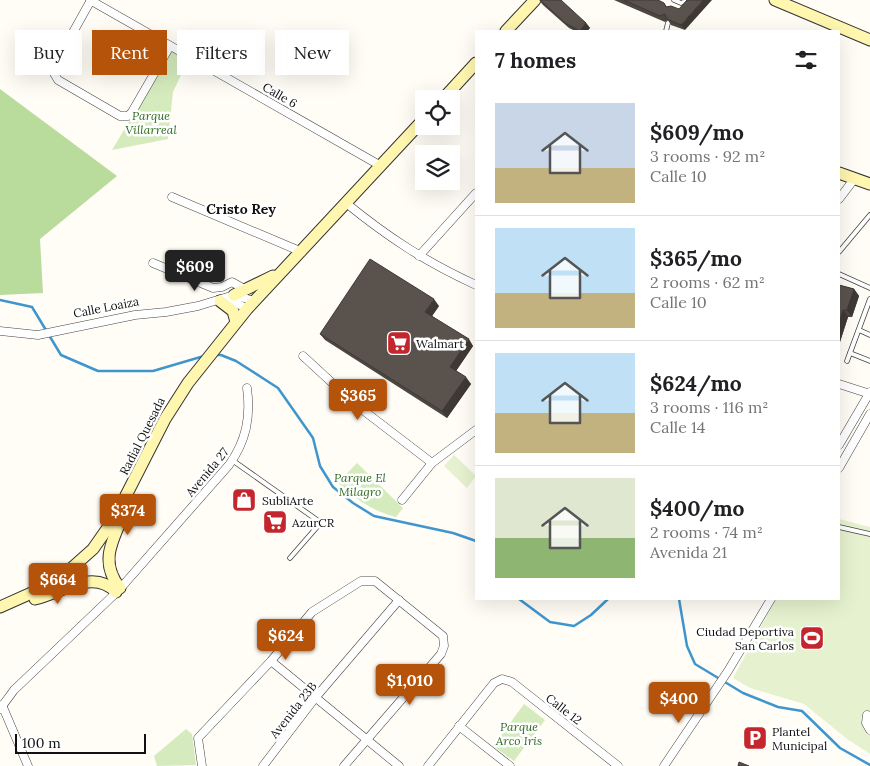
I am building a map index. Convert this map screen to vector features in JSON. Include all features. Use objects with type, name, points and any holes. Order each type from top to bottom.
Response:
[{"type":"main road","points":[[507,30],[535,0]]},
{"type":"main road","points":[[775,0],[870,40]]},
{"type":"main road","points":[[451,90],[475,64]]},
{"type":"main road","points":[[289,265],[415,130]]},
{"type":"main road","points":[[840,173],[870,184]]},
{"type":"main road","name":"Calle Loaiza","points":[[234,295],[289,265]]},
{"type":"main road","name":"Radial Quesada","points":[[2,606],[56,582],[82,560],[104,536],[131,488],[175,401],[236,322],[289,265]]},
{"type":"main road","points":[[218,301],[233,311],[236,322]]},
{"type":"main road","points":[[118,590],[109,572],[109,562],[114,536],[131,488]]},
{"type":"main road","points":[[2,606],[40,598],[91,581],[103,582],[118,590]]},
{"type":"street","name":"Calle 6","points":[[90,0],[381,166]]},
{"type":"street","points":[[90,0],[52,70],[58,80],[120,116],[128,116],[132,112],[170,46]]},
{"type":"street","points":[[840,198],[855,178]]},
{"type":"street","points":[[418,256],[475,194]]},
{"type":"street","points":[[172,198],[302,252]]},
{"type":"street","points":[[346,203],[387,236],[418,256],[475,284]]},
{"type":"street","points":[[154,264],[213,288],[222,287],[232,282],[246,290]]},
{"type":"street","points":[[234,295],[251,305]]},
{"type":"street","name":"Calle Loaiza","points":[[0,331],[38,335],[134,315],[166,312],[218,301],[234,295]]},
{"type":"street","name":"Calle Loaiza","points":[[218,301],[251,305]]},
{"type":"street","points":[[303,356],[355,404],[432,464]]},
{"type":"street","points":[[840,384],[870,394],[840,443]]},
{"type":"street","name":"Avenida 27","points":[[1,707],[14,690],[118,590],[232,460],[248,429],[247,388]]},
{"type":"street","points":[[840,466],[870,414]]},
{"type":"street","points":[[402,500],[432,464],[475,431]]},
{"type":"street","points":[[202,766],[198,738],[271,661],[312,612],[361,581],[375,581],[443,636],[444,646],[441,654],[344,766]]},
{"type":"street","name":"Avenida 23B","points":[[263,766],[315,698],[399,600]]},
{"type":"street","points":[[664,766],[728,671],[770,600]]},
{"type":"street","points":[[271,661],[399,766]]},
{"type":"street","name":"Calle 12","points":[[459,726],[494,683],[502,679],[512,682],[618,766]]},
{"type":"street","points":[[1,707],[28,766]]},
{"type":"street","points":[[867,716],[866,723],[870,730]]},
{"type":"street","points":[[428,766],[459,726],[510,766]]},
{"type":"lane","points":[[672,10],[674,0],[681,3],[689,0]]},
{"type":"lane","points":[[666,30],[668,23]]},
{"type":"lane","points":[[840,251],[870,215]]},
{"type":"lane","points":[[840,274],[870,288]]},
{"type":"lane","points":[[847,360],[870,299]]},
{"type":"lane","points":[[859,330],[870,335]]},
{"type":"lane","points":[[850,353],[870,361]]},
{"type":"lane","points":[[232,460],[318,520],[317,526],[290,558]]},
{"type":"lane","points":[[840,526],[870,534]]},
{"type":"green space","name":"Parque Villarreal","points":[[171,51],[177,55],[177,75],[181,75],[173,92],[168,139],[112,150],[157,75],[167,75],[167,58]]},
{"type":"green space","points":[[0,89],[117,176],[40,239],[43,293],[0,295]]},
{"type":"green space","points":[[454,455],[475,475],[475,477],[467,488],[444,466]]},
{"type":"green space","name":"Parque El Milagro","points":[[357,463],[403,508],[396,517],[365,504],[338,483]]},
{"type":"green space","name":"Ciudad Deportiva San Carlos","points":[[840,519],[870,527],[870,754],[847,739],[804,704],[750,688],[733,678],[775,600],[840,600]]},
{"type":"green space","name":"Parque Arco Iris","points":[[524,704],[545,720],[514,761],[493,746]]},
{"type":"green space","points":[[186,729],[192,734],[196,765],[157,766],[154,756]]},
{"type":"building","points":[[540,0],[561,0],[586,23],[581,30],[578,30],[565,23]]},
{"type":"building","points":[[624,0],[658,0],[664,3],[666,7],[671,6],[679,9],[687,0],[703,0],[681,25],[667,19],[665,14],[660,16]]},
{"type":"building","name":"Walmart","points":[[370,259],[434,299],[425,312],[469,339],[450,367],[466,377],[442,411],[320,334]]},
{"type":"building","points":[[840,285],[854,289],[847,310],[843,310],[840,320]]},
{"type":"building","points":[[739,762],[749,766],[738,766]]},
{"type":"waterway","points":[[0,300],[32,307],[61,355],[98,371],[153,371],[204,356]]},
{"type":"waterway","points":[[214,355],[221,355],[236,361],[278,388],[313,438],[320,466],[333,487],[353,503],[374,516],[453,533],[475,541]]},
{"type":"waterway","points":[[520,600],[550,622],[574,626],[591,615],[607,600]]},
{"type":"waterway","points":[[679,600],[687,646],[695,664],[743,693],[778,707],[802,711],[840,748],[870,765]]},
{"type":"place","name":"Walmart","points":[[399,343]]},
{"type":"place","name":"SubliArte","points":[[244,500]]},
{"type":"place","name":"AzurCR","points":[[275,522]]},
{"type":"place","name":"Ciudad Deportiva San Carlos","points":[[812,638]]},
{"type":"place","name":"Plantel Municipal","points":[[755,738]]},
{"type":"district","name":"Cristo Rey","points":[[241,209]]}]
